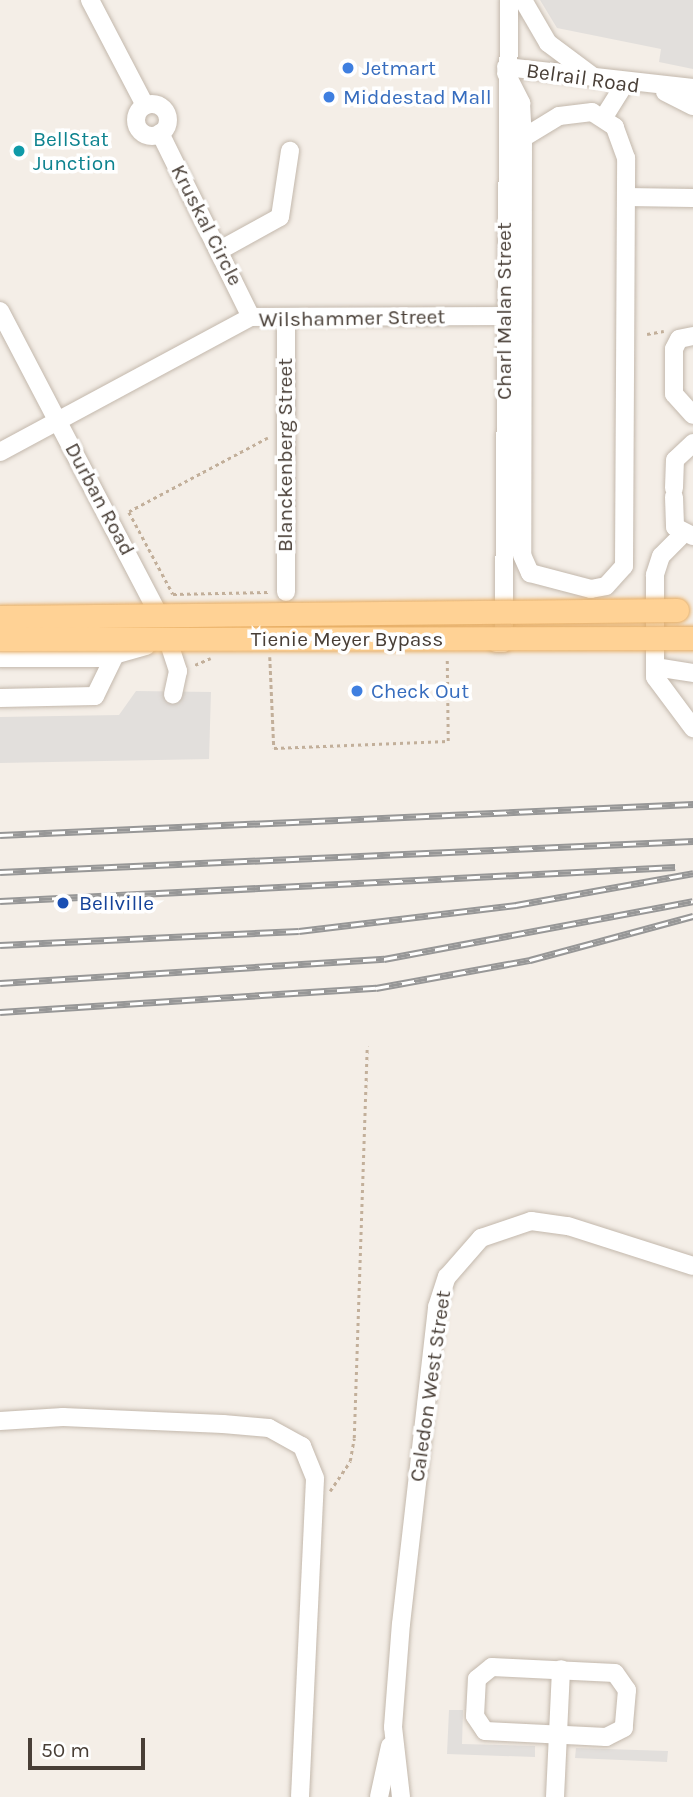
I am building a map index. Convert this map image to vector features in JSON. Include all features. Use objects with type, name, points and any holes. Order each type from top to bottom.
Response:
[{"type":"main road","name":"Tienie Meyer Bypass","points":[[0,619],[677,610]]},
{"type":"main road","name":"Tienie Meyer Bypass","points":[[0,639],[693,638]]},
{"type":"street","name":"Kruskal Circle","points":[[90,0],[145,106],[136,125],[146,135],[160,133],[222,249],[251,317]]},
{"type":"street","name":"Charl Malan Street","points":[[0,658],[115,655],[172,644],[503,643],[503,316],[509,0]]},
{"type":"street","points":[[523,0],[548,43],[595,79]]},
{"type":"street","name":"Belrail Road","points":[[506,70],[625,83],[660,90],[693,106]]},
{"type":"street","points":[[506,70],[521,103],[523,138],[520,546],[530,573],[584,589],[606,586],[624,566],[624,144],[604,117],[568,113],[523,138]]},
{"type":"street","points":[[604,117],[625,83]]},
{"type":"street","name":"Belrail Road","points":[[660,90],[693,88]]},
{"type":"street","points":[[222,249],[280,218],[290,151]]},
{"type":"street","points":[[626,197],[693,198]]},
{"type":"street","name":"Durban Road","points":[[0,311],[161,619],[172,644],[178,671],[173,694]]},
{"type":"street","name":"Wilshammer Street","points":[[0,452],[251,317],[503,316]]},
{"type":"street","name":"Blanckenberg Street","points":[[286,318],[286,592]]},
{"type":"street","points":[[693,336],[676,344],[674,385],[677,401],[693,415]]},
{"type":"street","points":[[693,443],[676,460],[673,522],[687,536],[661,556],[655,575],[655,667],[662,692],[693,728]]},
{"type":"street","points":[[0,619],[504,621]]},
{"type":"street","points":[[0,698],[95,696],[115,655]]},
{"type":"street","points":[[655,667],[693,673]]},
{"type":"street","name":"Caledon West Street","points":[[393,1727],[425,1411],[440,1293],[456,1262],[481,1238],[514,1224],[568,1226],[693,1266]]},
{"type":"street","points":[[0,1421],[63,1417],[269,1428],[292,1437],[310,1458],[315,1503],[300,1797]]},
{"type":"street","points":[[487,1667],[561,1669],[621,1677],[626,1722],[613,1737],[491,1733],[475,1716],[477,1675],[487,1667]]},
{"type":"street","points":[[555,1797],[561,1669]]},
{"type":"street","points":[[379,1797],[393,1727]]},
{"type":"street","points":[[393,1727],[401,1797]]},
{"type":"path","points":[[284,429],[129,512],[173,594],[286,592]]},
{"type":"path","points":[[270,653],[274,748],[448,741],[446,652]]},
{"type":"path","points":[[178,671],[219,655]]},
{"type":"path","points":[[315,1503],[350,1461],[354,1438],[367,1046]]},
{"type":"shaded area","points":[[540,0],[693,0],[693,69],[659,62],[661,49],[557,28]]},
{"type":"shaded area","points":[[136,691],[211,692],[209,759],[0,763],[0,717],[119,715]]},
{"type":"shaded area","points":[[449,1710],[463,1710],[462,1744],[535,1746],[535,1757],[447,1754]]},
{"type":"shaded area","points":[[576,1748],[668,1751],[667,1762],[575,1758]]},
{"type":"railway","points":[[0,835],[693,804]]},
{"type":"railway","points":[[0,872],[693,841]]},
{"type":"railway","points":[[0,901],[675,867]]},
{"type":"railway","points":[[0,945],[299,931],[516,905],[693,873]]},
{"type":"railway","points":[[0,983],[384,959],[693,901]]},
{"type":"railway","points":[[0,1012],[376,988],[530,960],[693,916]]},
{"type":"place","name":"Jetmart","points":[[348,68]]},
{"type":"place","name":"Middestad Mall","points":[[329,97]]},
{"type":"place","name":"BellStat Junction","points":[[19,151]]},
{"type":"place","name":"Check Out","points":[[357,691]]},
{"type":"place","name":"Bellville","points":[[63,903]]}]
